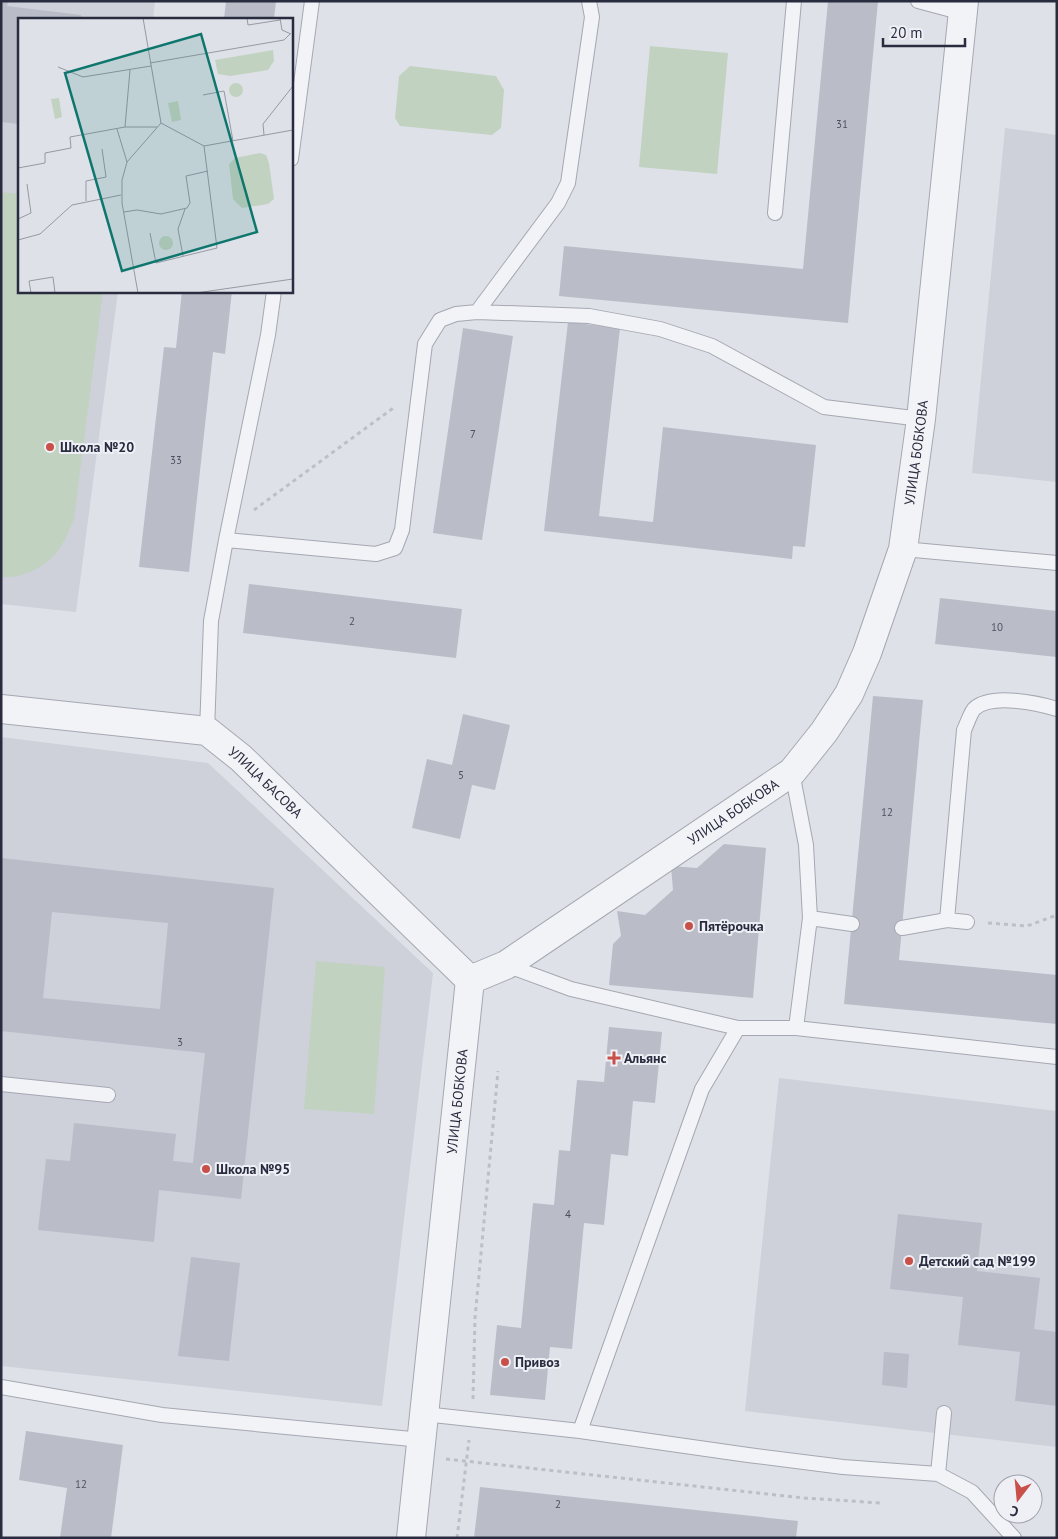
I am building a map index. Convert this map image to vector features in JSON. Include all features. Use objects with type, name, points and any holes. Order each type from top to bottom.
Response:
[{"type":"street","name":"УЛИЦА БОБКОВА","points":[[411,1538],[470,980],[506,965],[792,772],[824,732],[849,694],[867,653],[903,549],[922,418],[964,7]]},
{"type":"street","points":[[1,709],[207,732]]},
{"type":"street","name":"УЛИЦА БАСОВА","points":[[207,732],[241,758],[470,980]]},
{"type":"lane","points":[[292,151],[312,1]]},
{"type":"lane","points":[[476,312],[558,203],[568,184],[592,17],[589,1]]},
{"type":"lane","points":[[775,213],[794,1]]},
{"type":"lane","points":[[918,1],[964,7]]},
{"type":"lane","points":[[207,732],[211,622],[268,335],[274,292]]},
{"type":"lane","points":[[228,534],[376,554],[395,548],[402,530],[426,344],[440,320],[456,314],[476,312],[589,316],[660,329],[712,346],[824,407],[922,418]]},
{"type":"lane","points":[[903,549],[1057,563]]},
{"type":"lane","points":[[947,920],[964,730],[974,709],[993,700],[1017,701],[1057,709]]},
{"type":"lane","points":[[792,772],[806,845],[810,918],[796,1028]]},
{"type":"lane","points":[[810,918],[852,924]]},
{"type":"lane","points":[[902,928],[947,920],[967,922]]},
{"type":"lane","points":[[506,965],[571,989],[738,1028],[796,1028],[1057,1057]]},
{"type":"lane","points":[[580,1431],[702,1089],[738,1028]]},
{"type":"lane","points":[[1,1084],[108,1095]]},
{"type":"lane","points":[[1,1387],[162,1415],[422,1437],[473,1420],[580,1431],[843,1467],[938,1474],[972,1492],[1014,1538]]},
{"type":"lane","points":[[938,1474],[944,1413]]},
{"type":"path","points":[[228,534],[419,389]]},
{"type":"path","points":[[967,922],[1027,926],[1057,915]]},
{"type":"path","points":[[457,1538],[473,1420],[475,1318],[498,1071]]},
{"type":"path","points":[[422,1437],[466,1461],[804,1498],[881,1503]]},
{"type":"shaded area","name":"Школа №20","points":[[1,1],[155,1],[153,18],[18,18],[18,292],[118,292],[76,612],[1,604]]},
{"type":"shaded area","points":[[1005,128],[1057,135],[1057,482],[972,473]]},
{"type":"shaded area","name":"Школа №95","points":[[1,737],[208,763],[433,973],[382,1406],[1,1366]]},
{"type":"shaded area","name":"Детский сад №199","points":[[779,1078],[1057,1111],[1057,1447],[745,1411]]},
{"type":"green space","points":[[650,46],[728,53],[717,174],[639,167]]},
{"type":"green space","points":[[410,66],[496,76],[504,90],[501,128],[492,135],[400,126],[395,118],[399,76]]},
{"type":"green space","name":"Школа №20","points":[[1,192],[18,194],[18,292],[103,292],[74,519],[62,545],[42,566],[18,576],[1,577]]},
{"type":"green space","points":[[316,961],[385,967],[374,1114],[304,1109]]},
{"type":"building","points":[[1,1],[8,1],[7,6],[81,15],[81,18],[18,18],[18,124],[1,122]]},
{"type":"building","points":[[226,1],[276,1],[274,18],[224,18]]},
{"type":"building","points":[[828,1],[878,1],[848,323],[559,296],[564,246],[803,269]]},
{"type":"building","points":[[182,292],[232,292],[225,354],[213,352],[189,572],[139,567],[164,347],[176,348]]},
{"type":"building","points":[[568,322],[620,328],[599,516],[653,522],[663,427],[816,445],[805,547],[793,546],[792,559],[544,531]]},
{"type":"building","points":[[463,328],[513,336],[482,540],[433,533]]},
{"type":"building","points":[[249,584],[462,609],[456,658],[243,633]]},
{"type":"building","points":[[940,598],[1057,611],[1057,657],[935,644]]},
{"type":"building","points":[[873,696],[923,700],[899,960],[1057,975],[1057,1024],[844,1004]]},
{"type":"building","points":[[463,714],[510,725],[495,790],[472,785],[460,839],[412,828],[427,759],[452,765]]},
{"type":"building","name":"Пятёрочка","points":[[724,844],[766,848],[753,998],[609,985],[613,944],[621,936],[617,911],[645,915],[673,890],[671,866],[697,868]]},
{"type":"building","points":[[1,858],[274,888],[241,1199],[159,1190],[154,1242],[38,1230],[46,1159],[70,1161],[74,1123],[176,1134],[173,1161],[193,1163],[205,1053],[1,1031]],"holes":[[[52,912],[168,923],[160,1009],[43,998]]]},
{"type":"building","points":[[609,1027],[662,1032],[655,1103],[633,1101],[628,1156],[611,1154],[604,1225],[584,1223],[572,1349],[550,1347],[545,1400],[490,1395],[497,1325],[521,1328],[533,1203],[554,1205],[559,1150],[570,1151],[577,1080],[604,1082]]},
{"type":"building","points":[[898,1214],[982,1223],[977,1271],[1040,1278],[1034,1329],[1057,1332],[1057,1406],[1015,1401],[1020,1352],[958,1345],[963,1297],[890,1289]]},
{"type":"building","points":[[191,1257],[240,1263],[229,1361],[178,1356]]},
{"type":"building","points":[[884,1352],[909,1354],[907,1388],[882,1385]]},
{"type":"building","points":[[26,1431],[123,1445],[111,1538],[60,1538],[67,1488],[19,1480]]},
{"type":"building","points":[[480,1487],[798,1521],[796,1538],[474,1538]]},
{"type":"place","name":"Школа №20","points":[[50,447]]},
{"type":"place","name":"Пятёрочка","points":[[689,926]]},
{"type":"place","name":"Альянс","points":[[614,1058]]},
{"type":"place","name":"Школа №95","points":[[206,1169]]},
{"type":"place","name":"Детский сад №199","points":[[909,1261]]},
{"type":"place","name":"Привоз","points":[[505,1362]]}]
